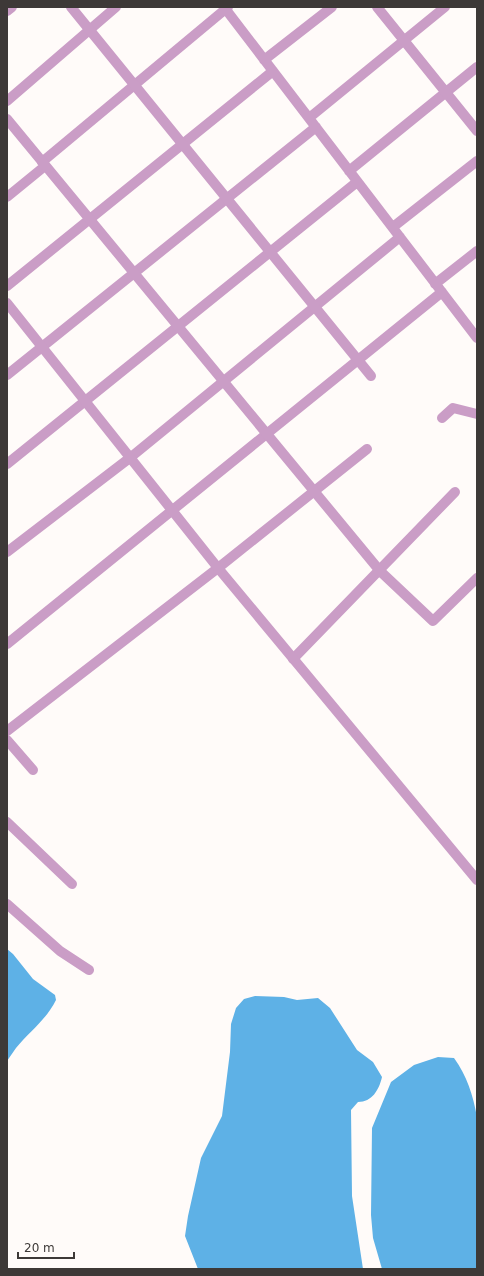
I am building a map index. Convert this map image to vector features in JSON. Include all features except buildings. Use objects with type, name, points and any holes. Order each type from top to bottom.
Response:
[{"type":"street","points":[[7,12],[12,7]]},
{"type":"street","points":[[71,7],[371,376]]},
{"type":"street","points":[[7,101],[116,7]]},
{"type":"street","points":[[264,60],[332,7]]},
{"type":"street","points":[[378,7],[477,130]]},
{"type":"street","points":[[309,118],[445,7]]},
{"type":"street","points":[[7,197],[134,85],[226,8],[273,72],[477,338]]},
{"type":"street","points":[[349,171],[477,67]]},
{"type":"street","points":[[7,286],[273,72]]},
{"type":"street","points":[[7,119],[313,492],[380,571],[433,621],[477,578]]},
{"type":"street","points":[[7,375],[228,200],[316,128]]},
{"type":"street","points":[[393,227],[477,161]]},
{"type":"street","points":[[7,464],[87,402],[357,182]]},
{"type":"street","points":[[7,552],[131,457],[400,237]]},
{"type":"street","points":[[7,644],[358,360],[477,251]]},
{"type":"street","points":[[7,303],[43,346],[218,568],[477,880]]},
{"type":"street","points":[[442,418],[453,408],[477,414]]},
{"type":"street","points":[[7,731],[218,568],[367,449]]},
{"type":"street","points":[[293,659],[455,492]]},
{"type":"street","points":[[7,740],[33,770]]},
{"type":"street","points":[[7,822],[72,884]]},
{"type":"street","points":[[7,904],[60,951],[89,970]]},
{"type":"water","points":[[7,949],[13,954],[33,979],[55,995],[56,1000],[48,1014],[21,1042],[7,1061]]},
{"type":"water","points":[[255,996],[284,997],[297,1000],[318,998],[330,1008],[357,1050],[373,1062],[382,1077],[377,1091],[371,1098],[358,1102],[351,1110],[352,1196],[363,1269],[198,1269],[185,1236],[188,1216],[201,1158],[222,1116],[230,1052],[231,1024],[236,1008],[244,999]]},
{"type":"water","points":[[438,1057],[454,1058],[459,1065],[469,1086],[477,1117],[477,1269],[382,1269],[373,1238],[371,1215],[372,1128],[391,1082],[414,1065]]}]
